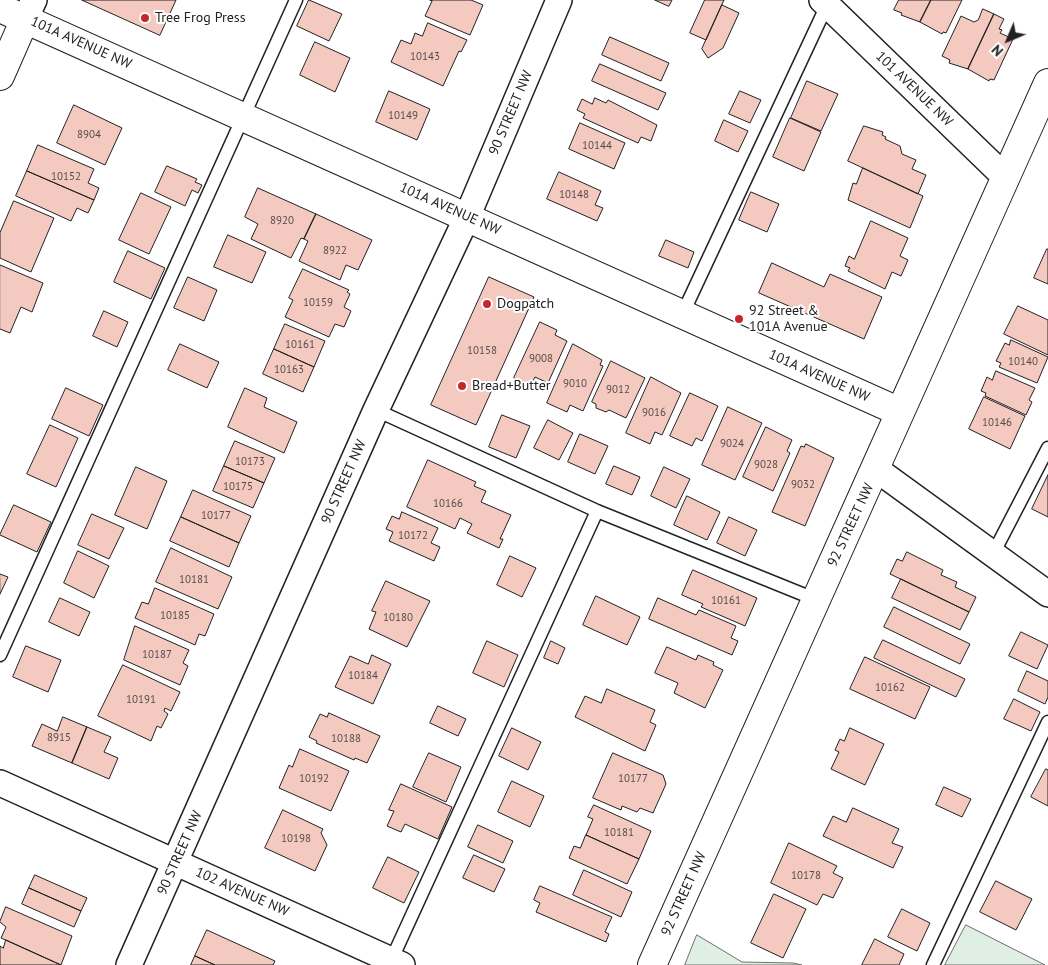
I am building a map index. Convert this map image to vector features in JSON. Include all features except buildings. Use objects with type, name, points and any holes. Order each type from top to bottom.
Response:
[{"type":"street","name":"90 STREET NW","points":[[129,965],[376,410],[467,217],[559,0]]},
{"type":"street","name":"101 AVENUE NW","points":[[825,3],[1006,178]]},
{"type":"street","name":"101A AVENUE NW","points":[[0,8],[29,9],[244,116],[682,316],[900,412]]},
{"type":"street","points":[[0,76],[29,9]]},
{"type":"street","name":"92 STREET NW","points":[[652,965],[1048,83]]},
{"type":"street","points":[[876,469],[1048,594]]},
{"type":"street","name":"102 AVENUE NW","points":[[0,783],[394,963]]},
{"type":"lane","points":[[0,655],[296,0]]},
{"type":"lane","points":[[682,316],[825,3]]},
{"type":"lane","points":[[376,410],[597,511],[817,600]]},
{"type":"lane","points":[[993,554],[1048,448]]},
{"type":"lane","points":[[394,963],[597,511]]},
{"type":"lane","points":[[933,965],[1048,722]]},
{"type":"green space","points":[[966,925],[1045,965],[945,965]]},
{"type":"green space","points":[[697,935],[742,962],[793,963],[802,965],[685,965]]},
{"type":"place","name":"Tree Frog Press","points":[[145,18]]},
{"type":"place","name":"Dogpatch","points":[[487,304]]},
{"type":"place","name":"92 Street & 101A Avenue","points":[[739,319]]},
{"type":"place","name":"Bread+Butter","points":[[462,386]]}]
